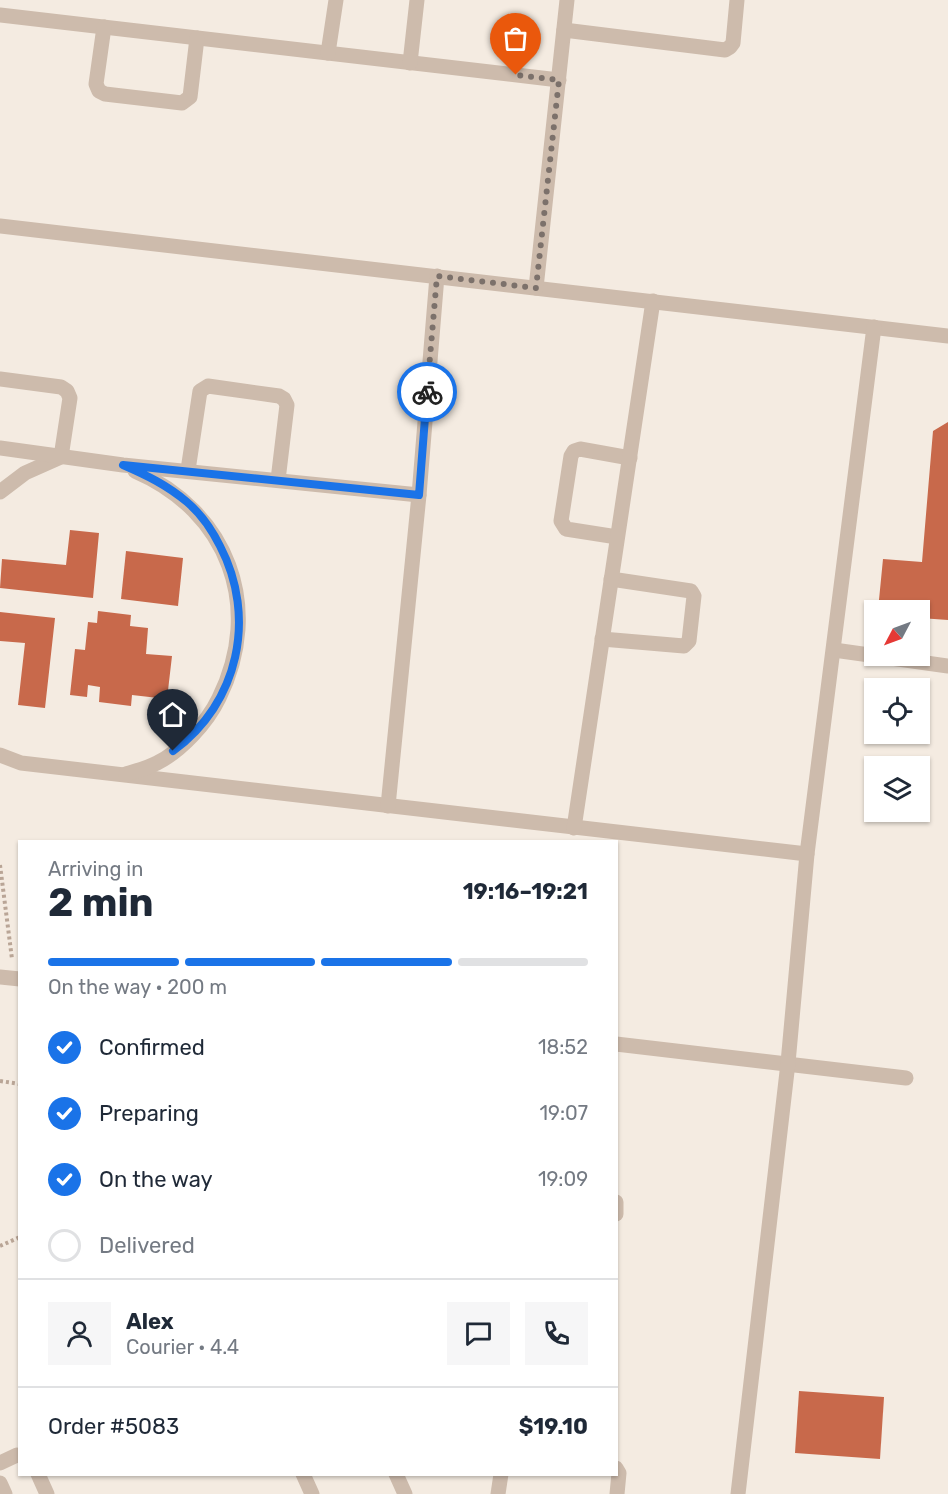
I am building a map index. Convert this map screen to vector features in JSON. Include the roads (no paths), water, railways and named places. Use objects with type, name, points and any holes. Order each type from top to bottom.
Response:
[{"type":"street","points":[[328,53],[336,0]]},
{"type":"street","points":[[410,63],[417,0]]},
{"type":"street","points":[[536,288],[567,0]]},
{"type":"street","points":[[564,30],[725,50],[733,43],[737,0]]},
{"type":"street","points":[[0,15],[559,80]]},
{"type":"street","points":[[104,27],[96,84],[99,91],[105,94],[182,103],[190,98],[197,38]]},
{"type":"street","points":[[0,226],[948,336]]},
{"type":"street","points":[[388,806],[419,495],[437,276]]},
{"type":"street","points":[[574,828],[653,302]]},
{"type":"street","points":[[738,1494],[788,1063],[807,854],[874,327]]},
{"type":"street","points":[[0,379],[61,387],[67,391],[70,398],[61,457]]},
{"type":"street","points":[[188,470],[200,391],[208,386],[279,396],[284,399],[287,405],[278,480]]},
{"type":"street","points":[[0,448],[123,465],[419,495]]},
{"type":"street","points":[[617,537],[566,529],[562,526],[571,456],[574,451],[580,449],[630,458]]},
{"type":"street","points":[[0,492],[25,473],[61,457]]},
{"type":"street","points":[[123,465],[158,481],[188,503],[213,532],[230,566],[239,603],[238,641],[230,677],[213,711],[188,740],[158,762],[124,775]]},
{"type":"street","points":[[602,639],[684,646],[689,641],[694,596],[691,591],[611,579]]},
{"type":"street","points":[[834,650],[948,666]]},
{"type":"street","points":[[0,755],[21,764],[807,854]]},
{"type":"street","points":[[618,1044],[906,1078]]},
{"type":"street","points":[[0,1463],[18,1456]]},
{"type":"street","points":[[617,1494],[618,1471]]},
{"type":"street","points":[[39,1476],[47,1494]]},
{"type":"street","points":[[304,1476],[312,1494]]},
{"type":"street","points":[[397,1476],[405,1494]]},
{"type":"street","points":[[498,1494],[501,1476]]},
{"type":"street","points":[[0,1483],[5,1494]]}]
